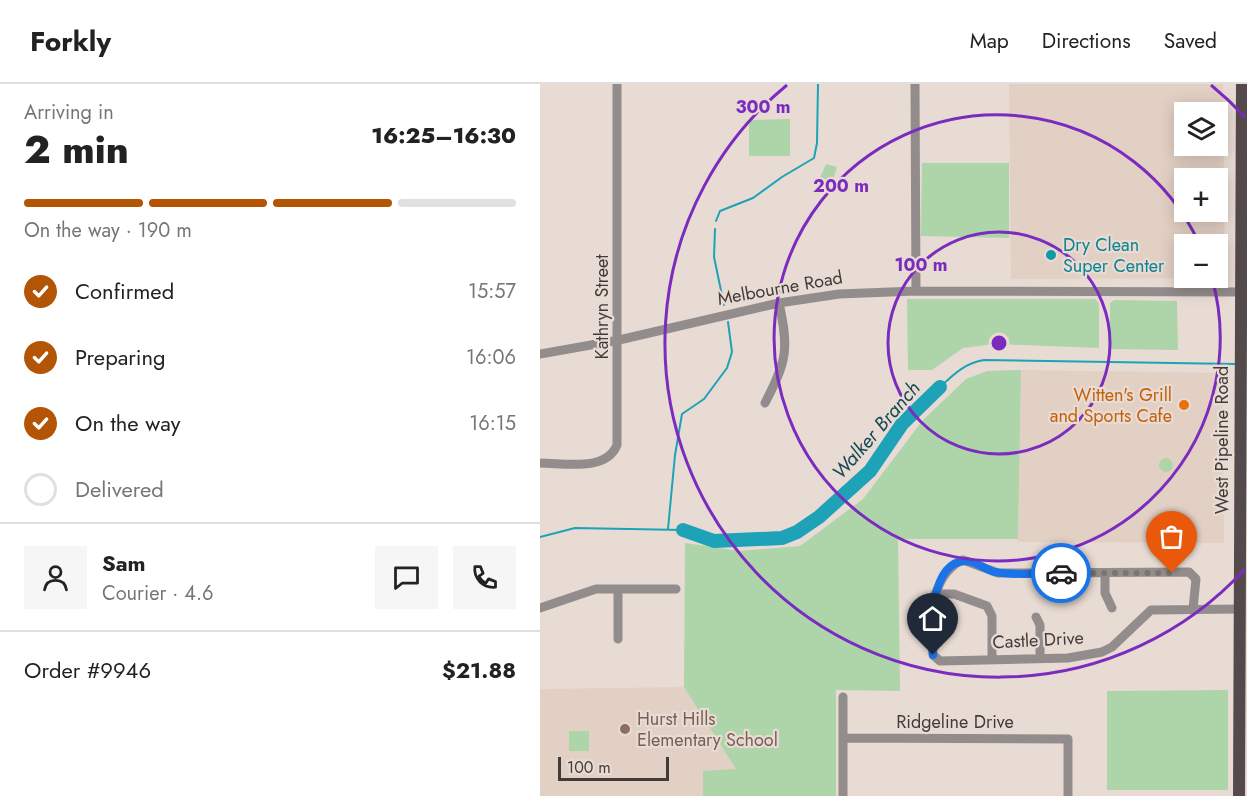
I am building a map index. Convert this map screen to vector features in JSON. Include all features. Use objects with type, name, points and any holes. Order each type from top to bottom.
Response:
[{"type":"main road","name":"West Pipeline Road","points":[[1239,796],[1240,609],[1244,469],[1240,377],[1244,292],[1242,84]]},
{"type":"street","name":"Kathryn Street","points":[[540,463],[596,463],[607,459],[614,452],[619,433],[617,84]]},
{"type":"street","points":[[915,84],[915,291]]},
{"type":"street","name":"Melbourne Road","points":[[540,354],[619,340],[779,303],[839,294],[915,291],[1244,292]]},
{"type":"street","points":[[765,403],[780,372],[785,355],[785,337],[779,303]]},
{"type":"street","points":[[992,658],[992,616],[987,606],[954,594],[935,594],[944,576],[963,561],[998,573],[1189,572],[1196,579],[1193,609]]},
{"type":"street","points":[[1105,573],[1105,593],[1112,608]]},
{"type":"street","points":[[540,608],[585,591],[676,589]]},
{"type":"street","points":[[618,590],[618,639]]},
{"type":"street","name":"Castle Drive","points":[[935,594],[932,603],[933,655],[940,661],[1076,657],[1102,652],[1112,647],[1151,610],[1240,609]]},
{"type":"street","points":[[1036,617],[1040,625],[1040,658]]},
{"type":"street","points":[[843,697],[843,796]]},
{"type":"street","name":"Ridgeline Drive","points":[[843,738],[1068,739],[1068,796]]},
{"type":"shaded area","points":[[1009,84],[1223,84],[1223,102],[1174,102],[1174,156],[1224,156],[1224,168],[1174,168],[1174,222],[1224,222],[1225,234],[1174,234],[1174,278],[1011,279]]},
{"type":"shaded area","points":[[1021,370],[1227,373],[1223,407],[1224,543],[1018,542]]},
{"type":"shaded area","name":"Hurst Hills Elementary School","points":[[684,687],[736,769],[736,796],[540,796],[540,689]]},
{"type":"green space","points":[[790,119],[790,156],[749,156],[749,120]]},
{"type":"green space","points":[[922,163],[1009,163],[1009,238],[921,236]]},
{"type":"green space","points":[[826,164],[837,167],[831,186],[818,182]]},
{"type":"green space","points":[[907,299],[1095,299],[1099,303],[1099,348],[994,344],[963,348],[932,370],[908,370]]},
{"type":"green space","points":[[1114,300],[1177,301],[1178,350],[1110,349],[1110,303]]},
{"type":"green space","points":[[1021,370],[1018,539],[898,539],[900,691],[836,690],[836,796],[703,796],[703,771],[736,769],[684,687],[685,543],[740,551],[800,546],[863,499],[923,420],[966,379],[987,371]]},
{"type":"green space","points":[[1166,458],[1171,460],[1173,465],[1171,470],[1166,472],[1161,470],[1159,465],[1161,460]]},
{"type":"green space","points":[[1228,690],[1228,790],[1107,790],[1107,691]]},
{"type":"green space","points":[[569,731],[589,731],[589,751],[569,751]]},
{"type":"waterway","points":[[716,221],[720,211],[753,198],[814,158],[817,143],[818,84]]},
{"type":"waterway","points":[[715,229],[714,257],[724,305]]},
{"type":"waterway","points":[[668,529],[675,455],[682,414],[704,399],[727,368],[732,352],[728,322]]},
{"type":"waterway","name":"Walker Branch","points":[[940,387],[965,366],[984,360],[1235,364]]},
{"type":"waterway","name":"Walker Branch","points":[[683,530],[714,541],[782,538],[797,532],[819,517],[870,471],[902,424],[940,387]]},
{"type":"waterway","name":"Walker Branch","points":[[540,537],[575,528],[683,530]]},
{"type":"way so far","points":[[1061,573],[1172,573]]},
{"type":"place","name":"Dry Clean Super Center","points":[[1051,255]]},
{"type":"place","name":"Witten's Grill and Sports Cafe","points":[[1184,405]]},
{"type":"place","name":"Hurst Hills Elementary School","points":[[625,729]]},
{"type":"route","points":[[933,655],[932,603],[944,576],[959,562],[974,562],[998,573],[1061,573]]}]
